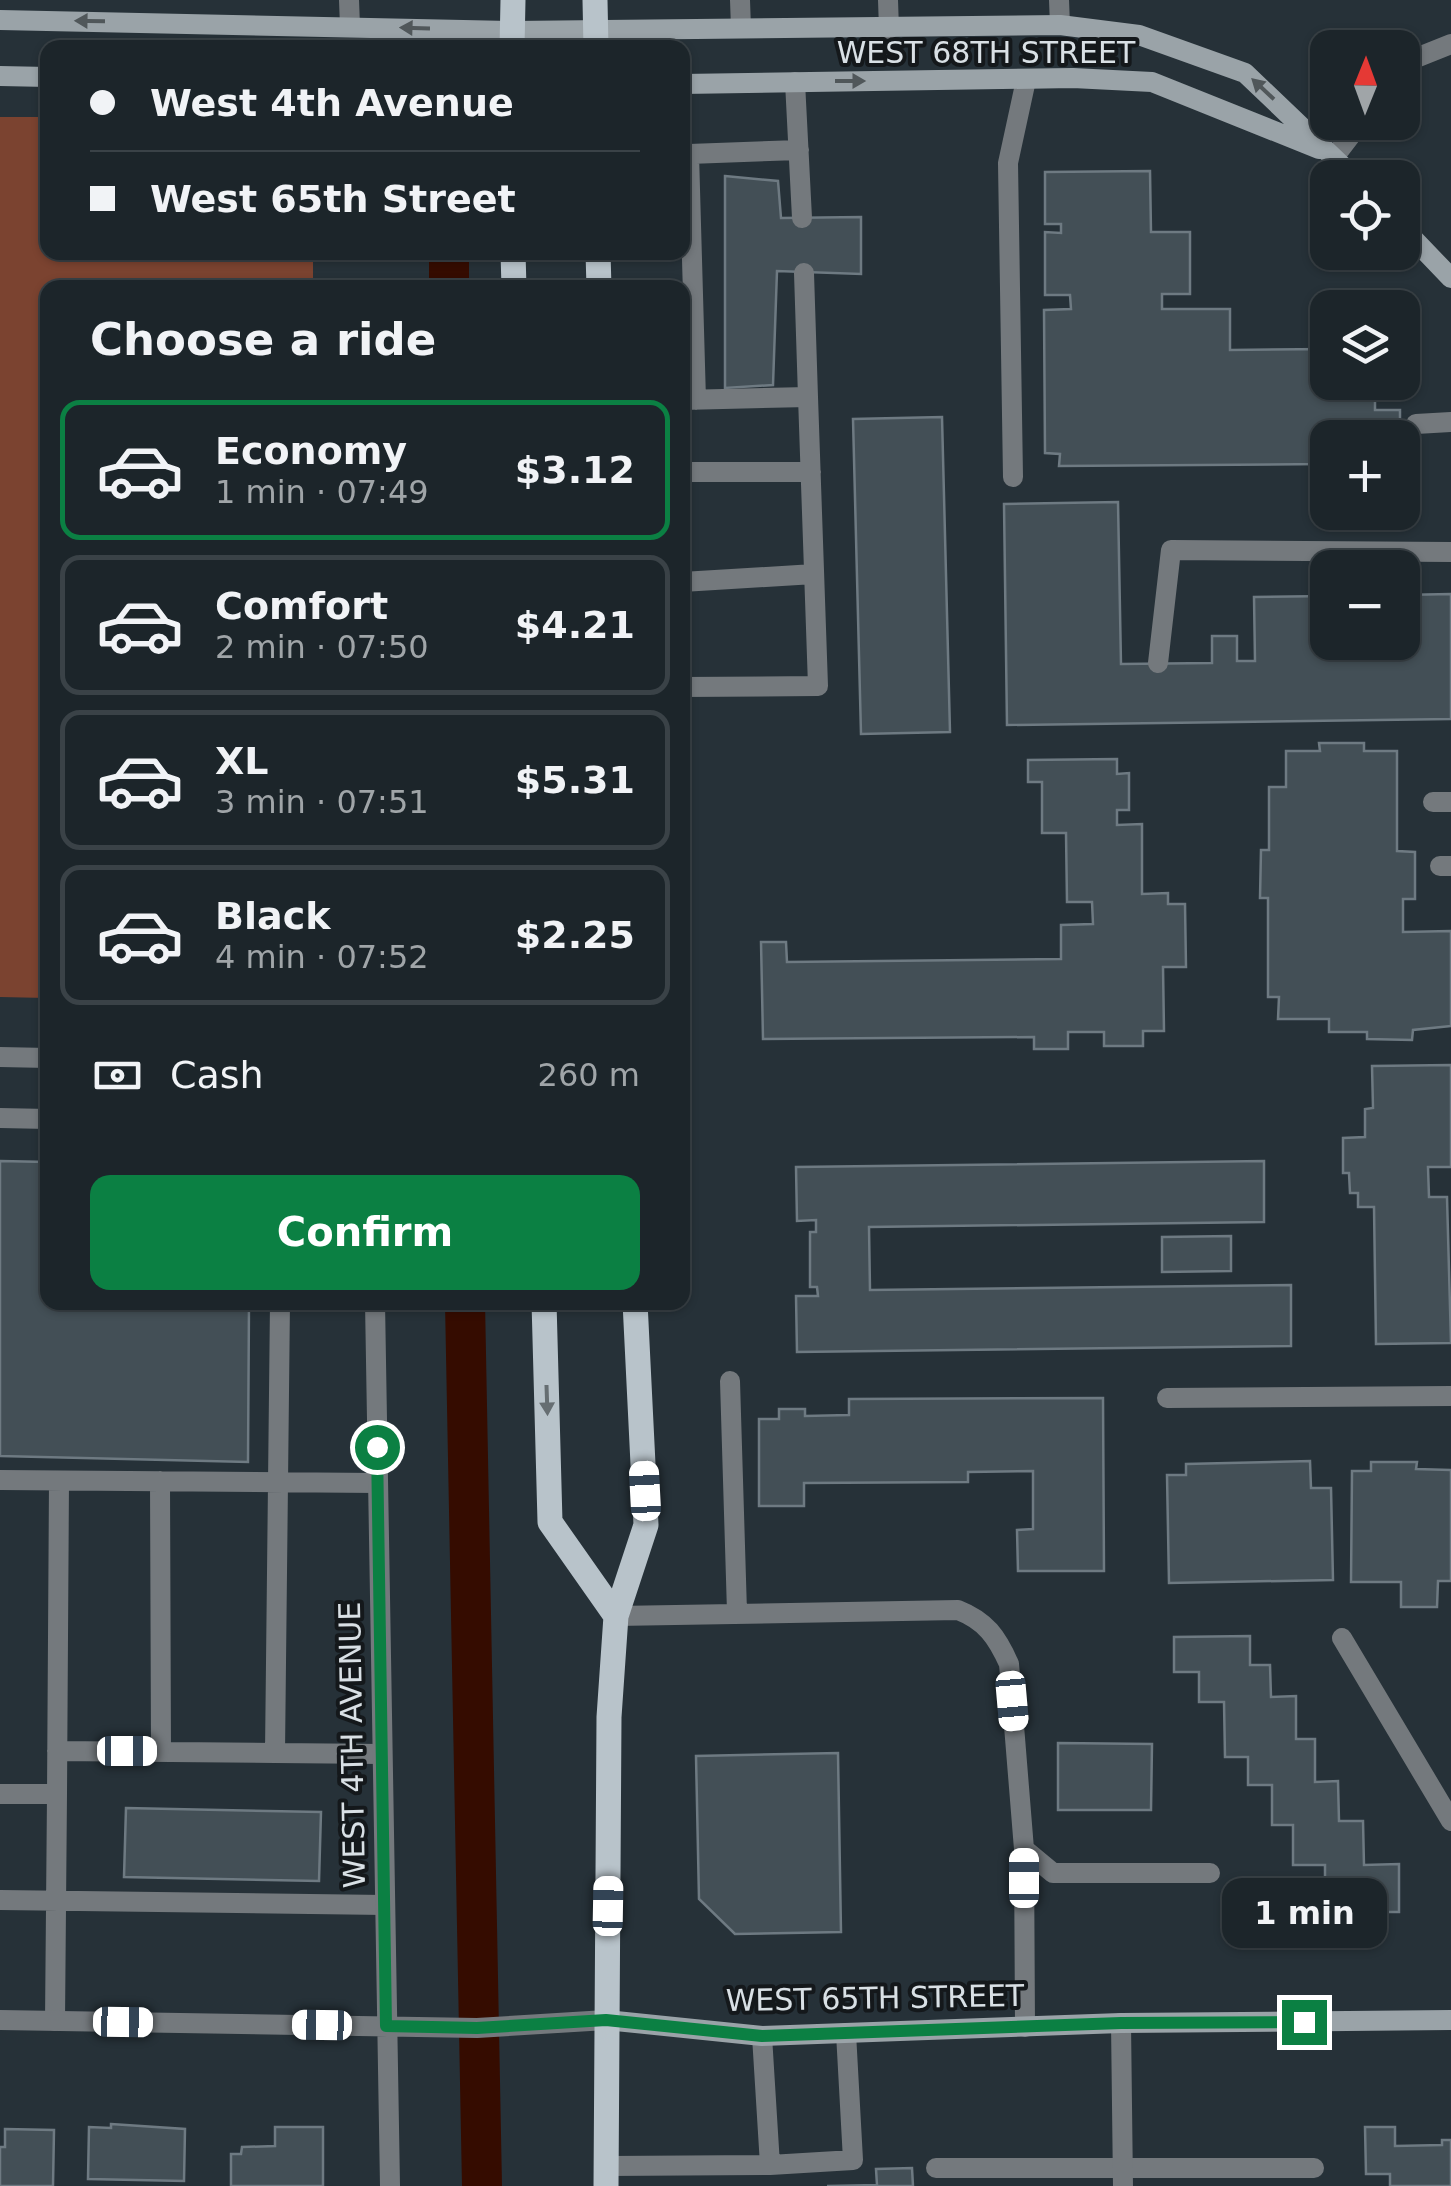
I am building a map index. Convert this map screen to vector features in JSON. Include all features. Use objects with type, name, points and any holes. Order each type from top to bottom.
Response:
[{"type":"main road","points":[[513,0],[513,39]]},
{"type":"main road","points":[[595,0],[596,38]]},
{"type":"main road","name":"WEST 68TH STREET","points":[[0,20],[350,26],[513,39],[596,38],[741,28],[1060,25],[1139,35],[1245,72],[1334,156]]},
{"type":"main road","points":[[0,76],[40,77]]},
{"type":"main road","name":"WEST 68TH STREET","points":[[690,84],[1073,78],[1152,82],[1334,156]]},
{"type":"main road","points":[[1334,156],[1338,160]]},
{"type":"main road","points":[[1420,246],[1451,278]]},
{"type":"main road","points":[[544,1310],[550,1522],[616,1616]]},
{"type":"main road","points":[[606,2176],[609,1718],[616,1616],[646,1525],[635,1310]]},
{"type":"main road","name":"WEST 65TH STREET","points":[[606,2020],[762,2036],[1121,2023],[1451,2020]]},
{"type":"street","points":[[350,0],[350,26]]},
{"type":"street","points":[[740,0],[741,28]]},
{"type":"street","points":[[888,0],[889,29]]},
{"type":"street","points":[[1059,0],[1060,25]]},
{"type":"street","points":[[1420,56],[1451,44]]},
{"type":"street","points":[[1013,477],[1008,164],[1026,80]]},
{"type":"street","points":[[795,82],[802,218]]},
{"type":"street","points":[[1334,156],[1347,140]]},
{"type":"street","points":[[690,154],[799,150]]},
{"type":"street","points":[[690,686],[818,686],[804,272]]},
{"type":"street","points":[[690,400],[808,397]]},
{"type":"street","points":[[1420,424],[1451,422]]},
{"type":"street","points":[[690,472],[811,472]]},
{"type":"street","points":[[1158,663],[1171,550],[1451,552]]},
{"type":"street","points":[[690,582],[814,574]]},
{"type":"street","points":[[0,1057],[40,1058]]},
{"type":"street","points":[[0,1118],[40,1118]]},
{"type":"street","points":[[276,1753],[280,1310]]},
{"type":"street","name":"WEST 4TH AVENUE","points":[[375,1310],[390,2186]]},
{"type":"street","points":[[730,1381],[737,1612]]},
{"type":"street","points":[[1168,1398],[1451,1396]]},
{"type":"street","points":[[0,1480],[378,1483]]},
{"type":"street","points":[[55,2021],[59,1480]]},
{"type":"street","points":[[160,1481],[162,1751]]},
{"type":"street","points":[[616,1616],[958,1610],[979,1619],[999,1640],[1009,1664],[1024,1849],[1025,2026]]},
{"type":"street","points":[[1342,1638],[1451,1821]]},
{"type":"street","points":[[57,1751],[382,1754]]},
{"type":"street","points":[[0,1794],[56,1794]]},
{"type":"street","points":[[1024,1849],[1052,1873],[1210,1873]]},
{"type":"street","points":[[0,1900],[385,1905]]},
{"type":"street","name":"WEST 65TH STREET","points":[[0,2020],[477,2028],[606,2020]]},
{"type":"street","points":[[1121,2023],[1123,2177]]},
{"type":"street","points":[[606,2176],[854,2160],[846,2033]]},
{"type":"street","points":[[762,2036],[770,2165]]},
{"type":"street","points":[[936,2168],[1123,2177],[1314,2168]]},
{"type":"shaded area","points":[[0,117],[40,117],[40,260],[313,260],[313,280],[40,280],[40,998],[0,997]]},
{"type":"building","points":[[1150,171],[1151,232],[1190,232],[1190,294],[1162,294],[1162,309],[1230,309],[1230,350],[1310,349],[1310,400],[1375,400],[1375,410],[1400,410],[1400,420],[1310,420],[1310,464],[1059,466],[1060,454],[1045,453],[1044,310],[1071,309],[1070,295],[1045,295],[1045,232],[1061,233],[1061,224],[1045,224],[1045,172]]},
{"type":"building","points":[[725,176],[778,181],[781,218],[861,217],[861,274],[777,271],[773,385],[725,388]]},
{"type":"building","points":[[942,417],[950,732],[861,734],[853,419]]},
{"type":"building","points":[[1118,502],[1121,664],[1212,663],[1212,636],[1237,636],[1237,661],[1255,661],[1254,597],[1310,596],[1310,660],[1420,660],[1420,595],[1451,594],[1451,719],[1007,725],[1004,504]]},
{"type":"building","points":[[1319,743],[1364,743],[1364,751],[1397,751],[1397,851],[1415,852],[1415,899],[1403,899],[1403,932],[1451,931],[1451,1026],[1413,1030],[1412,1040],[1367,1039],[1367,1032],[1329,1032],[1329,1019],[1278,1019],[1279,997],[1268,997],[1268,898],[1260,898],[1261,850],[1269,850],[1269,787],[1286,787],[1286,751],[1320,751]]},
{"type":"building","points":[[1117,759],[1117,774],[1129,773],[1129,810],[1117,810],[1117,825],[1142,824],[1142,894],[1168,893],[1168,904],[1185,904],[1186,967],[1163,967],[1164,1031],[1143,1031],[1143,1046],[1104,1046],[1104,1032],[1068,1032],[1068,1049],[1034,1049],[1034,1037],[763,1039],[761,942],[786,942],[787,962],[1061,959],[1061,925],[1093,924],[1092,902],[1067,902],[1066,833],[1042,833],[1042,782],[1028,782],[1028,760]]},
{"type":"building","points":[[1451,1065],[1451,1167],[1428,1167],[1429,1197],[1447,1197],[1451,1343],[1376,1344],[1374,1207],[1358,1207],[1358,1193],[1350,1193],[1349,1173],[1343,1173],[1343,1138],[1365,1137],[1365,1109],[1373,1108],[1372,1066]]},
{"type":"building","points":[[0,1161],[40,1162],[40,1310],[249,1310],[248,1462],[0,1456]]},
{"type":"building","points":[[1264,1161],[1264,1222],[869,1227],[870,1290],[1291,1285],[1291,1346],[797,1352],[796,1296],[818,1296],[817,1287],[810,1287],[810,1232],[816,1232],[816,1220],[797,1221],[796,1167]]},
{"type":"building","points":[[1231,1236],[1231,1271],[1162,1272],[1162,1237]]},
{"type":"building","points":[[1103,1398],[1104,1571],[1018,1571],[1017,1530],[1033,1529],[1033,1471],[968,1472],[968,1482],[804,1483],[804,1506],[759,1506],[759,1419],[779,1419],[779,1409],[805,1409],[805,1416],[849,1415],[849,1399]]},
{"type":"building","points":[[1310,1461],[1311,1488],[1331,1488],[1333,1580],[1169,1583],[1167,1475],[1186,1475],[1186,1464]]},
{"type":"building","points":[[1371,1462],[1417,1462],[1416,1469],[1451,1470],[1451,1581],[1438,1581],[1437,1607],[1401,1607],[1401,1582],[1351,1582],[1352,1471],[1371,1471]]},
{"type":"building","points":[[1250,1636],[1250,1665],[1270,1665],[1271,1697],[1296,1696],[1296,1739],[1315,1739],[1315,1782],[1338,1781],[1339,1821],[1363,1821],[1364,1865],[1399,1864],[1399,1912],[1325,1912],[1325,1865],[1293,1865],[1293,1825],[1272,1825],[1272,1785],[1248,1785],[1248,1757],[1225,1757],[1224,1702],[1199,1702],[1199,1672],[1174,1672],[1174,1637]]},
{"type":"building","points":[[1058,1743],[1152,1744],[1151,1810],[1058,1810]]},
{"type":"building","points":[[838,1753],[841,1932],[735,1934],[699,1899],[696,1756]]},
{"type":"building","points":[[126,1808],[321,1812],[319,1881],[124,1877]]},
{"type":"building","points":[[111,2124],[185,2129],[184,2181],[88,2179],[89,2127],[111,2128]]},
{"type":"building","points":[[275,2127],[323,2127],[323,2186],[231,2186],[231,2154],[241,2154],[242,2147],[275,2146]]},
{"type":"building","points":[[1365,2127],[1395,2127],[1395,2146],[1442,2145],[1442,2140],[1451,2140],[1451,2186],[1390,2186],[1390,2174],[1366,2174]]},
{"type":"building","points":[[5,2129],[54,2130],[53,2186],[0,2186],[0,2147],[5,2147]]},
{"type":"building","points":[[912,2168],[913,2186],[827,2186],[877,2185],[876,2169]]},
{"type":"waterway","points":[[449,260],[449,280]]},
{"type":"waterway","points":[[465,1310],[482,2186]]},
{"type":"route","points":[[377,1447],[386,2026],[477,2028],[606,2020],[762,2036],[1121,2023],[1304,2022]]}]
